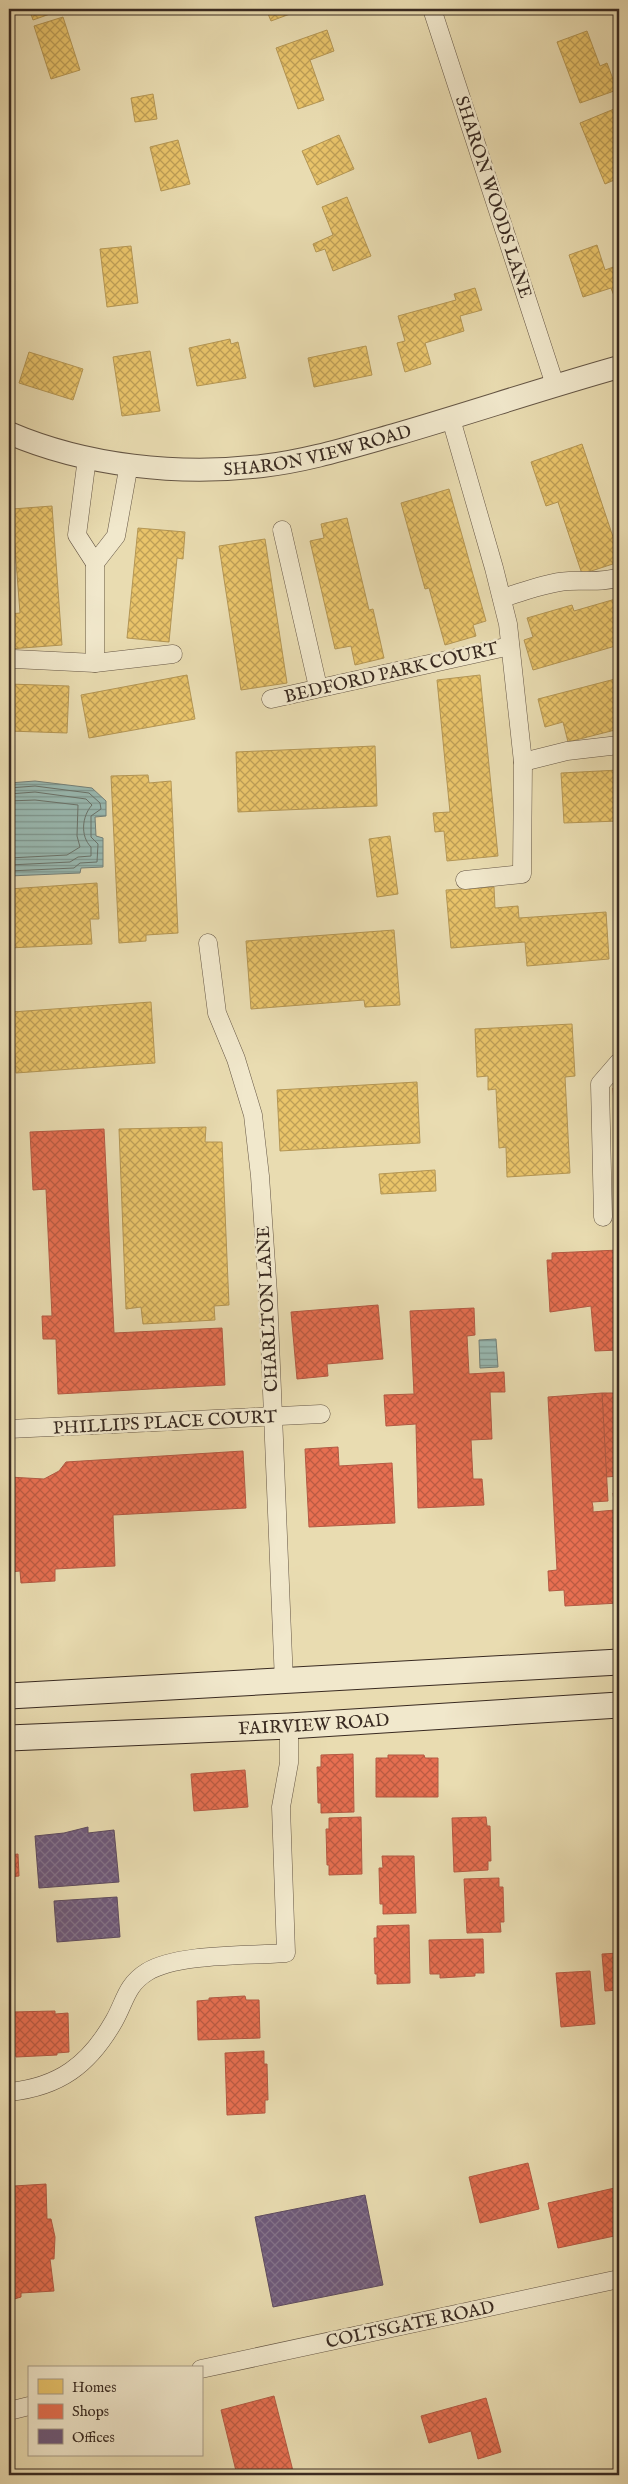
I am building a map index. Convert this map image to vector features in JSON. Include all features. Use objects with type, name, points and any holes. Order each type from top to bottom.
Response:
[{"type":"main road","points":[[9,1696],[619,1662]]},
{"type":"main road","name":"FAIRVIEW ROAD","points":[[9,1738],[289,1726],[619,1705]]},
{"type":"street","name":"SHARON WOODS LANE","points":[[432,9],[555,385]]},
{"type":"street","name":"SHARON VIEW ROAD","points":[[9,433],[87,458],[129,464],[212,470],[262,466],[307,459],[451,419],[555,385],[619,367]]},
{"type":"street","points":[[451,419],[502,598],[510,646],[522,762],[522,874],[465,880]]},
{"type":"street","points":[[87,458],[77,535],[96,563],[95,663]]},
{"type":"street","points":[[96,563],[116,536],[129,464]]},
{"type":"street","points":[[282,530],[318,687]]},
{"type":"street","points":[[502,598],[563,582],[591,583],[619,577]]},
{"type":"street","name":"BEDFORD PARK COURT","points":[[271,699],[318,687],[510,646]]},
{"type":"street","points":[[14,659],[95,663],[173,654]]},
{"type":"street","points":[[522,762],[567,751],[619,745]]},
{"type":"street","name":"CHARLTON LANE","points":[[208,943],[217,1013],[236,1059],[253,1115],[262,1212],[284,1682]]},
{"type":"street","points":[[603,1217],[600,1084],[619,1062]]},
{"type":"street","name":"PHILLIPS PLACE COURT","points":[[9,1429],[321,1414]]},
{"type":"street","points":[[9,2092],[28,2090],[52,2083],[75,2069],[96,2048],[114,2020],[128,1989],[148,1971],[176,1961],[286,1954],[281,1807],[289,1763],[289,1726]]},
{"type":"street","name":"COLTSGATE ROAD","points":[[202,2369],[619,2279]]},
{"type":"street","points":[[9,2410],[28,2406]]},
{"type":"water","points":[[35,781],[92,788],[106,801],[106,816],[95,817],[96,836],[103,838],[103,867],[81,868],[80,873],[9,876],[9,783]]},
{"type":"water","points":[[496,1339],[498,1367],[480,1368],[479,1340]]},
{"type":"building: Homes","points":[[29,9],[64,9],[33,20]]},
{"type":"building: Homes","points":[[266,9],[301,9],[301,10],[271,21]]},
{"type":"building: Homes","points":[[63,17],[80,70],[51,79],[34,26]]},
{"type":"building: Homes","points":[[327,30],[334,51],[310,60],[324,100],[298,109],[276,48]]},
{"type":"building: Homes","points":[[587,31],[600,66],[607,63],[617,90],[580,103],[557,42]]},
{"type":"building: Homes","points":[[153,94],[157,119],[135,122],[131,98]]},
{"type":"building: Homes","points":[[619,107],[619,178],[605,184],[580,123]]},
{"type":"building: Homes","points":[[339,135],[354,169],[317,185],[302,151]]},
{"type":"building: Homes","points":[[178,140],[190,184],[161,191],[150,147]]},
{"type":"building: Homes","points":[[347,197],[371,256],[333,271],[325,249],[316,252],[313,244],[333,235],[322,207]]},
{"type":"building: Homes","points":[[597,245],[605,270],[619,265],[619,299],[616,301],[611,288],[583,297],[569,255]]},
{"type":"building: Homes","points":[[131,246],[138,303],[107,307],[100,249]]},
{"type":"building: Homes","points":[[475,288],[482,310],[460,316],[464,331],[425,343],[431,364],[405,372],[397,343],[405,341],[398,316],[456,300],[454,294]]},
{"type":"building: Homes","points":[[230,339],[231,344],[238,342],[246,378],[197,386],[189,348]]},
{"type":"building: Homes","points":[[366,346],[372,375],[314,387],[308,358]]},
{"type":"building: Homes","points":[[150,351],[160,411],[122,416],[113,357]]},
{"type":"building: Homes","points":[[29,352],[83,369],[73,400],[19,383]]},
{"type":"building: Homes","points":[[582,444],[619,555],[619,562],[582,574],[558,502],[546,506],[531,462]]},
{"type":"building: Homes","points":[[449,489],[486,621],[473,625],[476,636],[445,645],[429,588],[425,589],[401,503]]},
{"type":"building: Homes","points":[[52,506],[62,645],[9,649],[9,614],[20,613],[12,509]]},
{"type":"building: Homes","points":[[347,518],[369,610],[373,609],[384,658],[355,665],[351,646],[335,649],[310,541],[324,538],[321,524]]},
{"type":"building: Homes","points":[[138,528],[185,532],[183,559],[177,558],[169,642],[127,638]]},
{"type":"building: Homes","points":[[265,539],[287,683],[241,690],[219,546]]},
{"type":"building: Homes","points":[[619,598],[619,645],[533,670],[524,640],[533,637],[527,618],[572,605],[574,611]]},
{"type":"building: Homes","points":[[187,675],[195,719],[89,738],[81,695]]},
{"type":"building: Homes","points":[[480,675],[498,856],[447,861],[444,831],[435,832],[433,813],[450,812],[437,680]]},
{"type":"building: Homes","points":[[619,678],[619,729],[568,742],[563,722],[545,727],[538,699]]},
{"type":"building: Homes","points":[[9,684],[69,686],[67,733],[9,731]]},
{"type":"building: Homes","points":[[375,746],[377,806],[238,812],[236,752]]},
{"type":"building: Homes","points":[[619,770],[619,821],[564,823],[561,773]]},
{"type":"building: Homes","points":[[148,775],[149,783],[171,781],[178,933],[146,935],[146,941],[119,943],[111,776]]},
{"type":"building: Homes","points":[[390,836],[398,894],[377,897],[369,839]]},
{"type":"building: Homes","points":[[97,883],[99,919],[90,919],[92,944],[9,948],[9,889]]},
{"type":"building: Homes","points":[[494,887],[495,908],[518,906],[519,918],[606,912],[609,959],[527,966],[525,942],[451,948],[446,890]]},
{"type":"building: Homes","points":[[394,930],[400,1005],[365,1007],[364,1000],[251,1009],[246,941]]},
{"type":"building: Homes","points":[[151,1002],[155,1063],[16,1073],[12,1012]]},
{"type":"building: Homes","points":[[572,1024],[575,1076],[565,1077],[570,1173],[507,1177],[506,1147],[499,1148],[496,1089],[488,1090],[488,1076],[477,1077],[475,1029]]},
{"type":"building: Homes","points":[[417,1082],[420,1143],[280,1151],[277,1090]]},
{"type":"building: Homes","points":[[206,1127],[205,1142],[222,1142],[229,1305],[214,1306],[215,1320],[143,1324],[141,1307],[126,1309],[119,1129]]},
{"type":"building: Homes","points":[[435,1170],[436,1191],[381,1194],[379,1174]]},
{"type":"building: Shops","points":[[619,1082],[619,1205],[617,1205],[615,1171],[618,1171],[613,1088]]},
{"type":"building: Shops","points":[[104,1129],[114,1333],[222,1328],[225,1385],[58,1394],[56,1339],[43,1339],[42,1316],[52,1316],[46,1189],[33,1190],[30,1132]]},
{"type":"building: Shops","points":[[619,1250],[619,1350],[595,1351],[591,1306],[550,1312],[547,1260],[552,1260],[552,1253]]},
{"type":"building: Shops","points":[[378,1305],[383,1359],[327,1364],[328,1376],[297,1379],[291,1312]]},
{"type":"building: Shops","points":[[474,1308],[475,1335],[467,1336],[469,1374],[504,1372],[505,1392],[490,1392],[492,1439],[471,1440],[473,1479],[482,1479],[484,1505],[418,1508],[416,1424],[386,1426],[384,1395],[414,1394],[410,1311]]},
{"type":"building: Shops","points":[[602,1393],[619,1393],[619,1476],[606,1477]]},
{"type":"building: Shops","points":[[602,1393],[608,1501],[592,1502],[593,1512],[615,1510],[613,1493],[619,1492],[619,1603],[565,1606],[564,1590],[549,1591],[548,1571],[557,1570],[548,1397]]},
{"type":"building: Shops","points":[[338,1447],[339,1466],[392,1463],[395,1523],[309,1527],[305,1449]]},
{"type":"building: Shops","points":[[243,1451],[246,1508],[113,1515],[115,1566],[55,1569],[55,1581],[21,1583],[20,1571],[9,1572],[9,1477],[44,1479],[59,1471],[66,1462]]},
{"type":"building: Shops","points":[[353,1754],[354,1812],[321,1813],[321,1803],[318,1803],[317,1767],[321,1767],[321,1755]]},
{"type":"building: Shops","points":[[388,1755],[424,1755],[425,1758],[438,1758],[438,1797],[376,1797],[376,1758],[388,1758]]},
{"type":"building: Shops","points":[[245,1770],[248,1807],[194,1811],[191,1774]]},
{"type":"building: Shops","points":[[361,1817],[362,1874],[329,1875],[326,1829],[329,1829],[329,1818]]},
{"type":"building: Shops","points":[[486,1817],[487,1826],[490,1826],[491,1861],[488,1861],[488,1870],[454,1872],[452,1818]]},
{"type":"building: Shops","points":[[18,1854],[19,1876],[9,1877],[9,1855]]},
{"type":"building: Shops","points":[[382,1856],[414,1856],[416,1913],[383,1914],[383,1904],[380,1904],[379,1868],[383,1868]]},
{"type":"building: Shops","points":[[499,1878],[499,1887],[503,1887],[504,1922],[500,1922],[501,1932],[467,1933],[464,1879]]},
{"type":"building: Shops","points":[[409,1925],[410,1983],[377,1984],[374,1938],[377,1938],[377,1926]]},
{"type":"building: Shops","points":[[483,1939],[484,1973],[475,1973],[475,1976],[440,1978],[440,1974],[430,1974],[429,1940]]},
{"type":"building: Shops","points":[[619,1953],[619,1990],[605,1991],[602,1954]]},
{"type":"building: Shops","points":[[590,1971],[595,2024],[561,2027],[556,1973]]},
{"type":"building: Shops","points":[[245,1996],[246,2000],[259,2000],[260,2038],[198,2040],[197,2001],[209,2000],[209,1998]]},
{"type":"building: Shops","points":[[55,2011],[55,2014],[68,2013],[69,2052],[57,2053],[57,2055],[16,2057],[15,2053],[9,2053],[9,2015],[13,2015],[13,2012]]},
{"type":"building: Shops","points":[[264,2051],[264,2064],[267,2064],[268,2100],[265,2100],[265,2113],[227,2115],[225,2053]]},
{"type":"building: Shops","points":[[528,2163],[539,2209],[480,2223],[469,2177]]},
{"type":"building: Shops","points":[[9,2182],[14,2183],[14,2186],[46,2184],[47,2219],[51,2219],[55,2237],[54,2259],[50,2259],[54,2291],[21,2293],[21,2297],[11,2300],[12,2324],[9,2324]]},
{"type":"building: Shops","points":[[619,2187],[619,2235],[558,2248],[548,2203]]},
{"type":"building: Shops","points":[[274,2396],[294,2475],[237,2475],[221,2410]]},
{"type":"building: Shops","points":[[486,2398],[501,2452],[478,2459],[471,2431],[429,2443],[421,2416]]},
{"type":"building: Offices","points":[[88,1827],[88,1833],[114,1830],[119,1882],[39,1888],[35,1836],[64,1833]]},
{"type":"building: Offices","points":[[117,1897],[120,1937],[57,1942],[54,1901]]},
{"type":"building: Offices","points":[[365,2195],[383,2285],[273,2307],[255,2217]]}]
